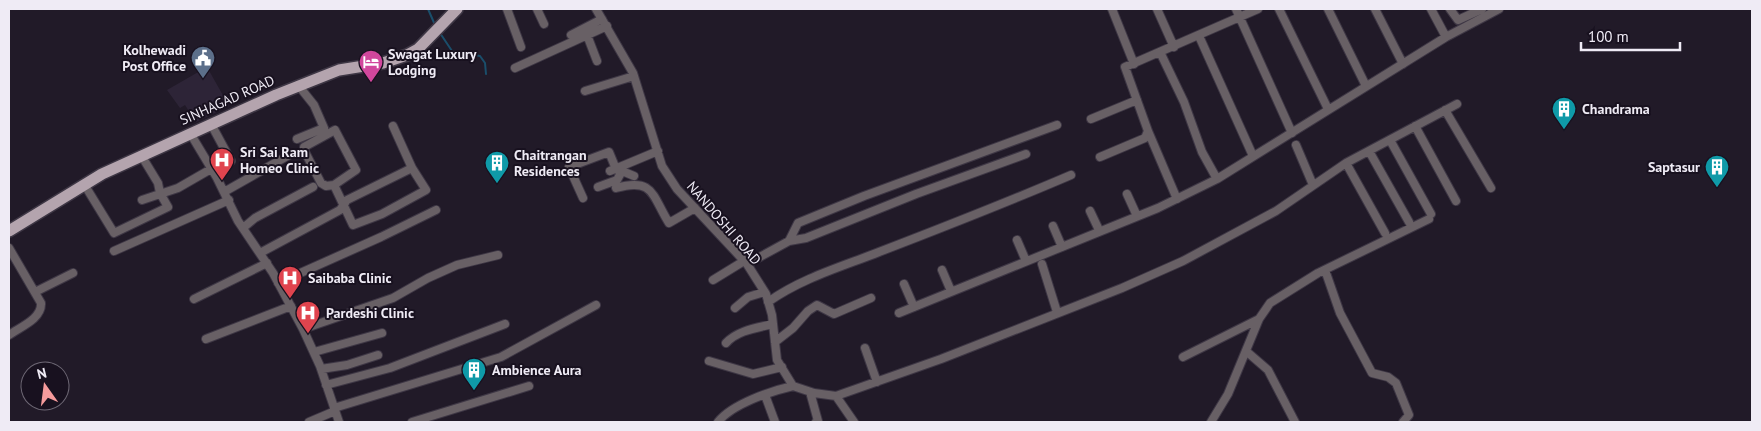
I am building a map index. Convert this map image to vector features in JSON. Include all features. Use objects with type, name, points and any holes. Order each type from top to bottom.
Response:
[{"type":"main road","name":"SINHAGAD ROAD","points":[[9,231],[84,184],[141,155],[210,124],[298,85],[338,70],[396,59],[418,49],[457,9]]},
{"type":"street","points":[[507,9],[521,47]]},
{"type":"street","points":[[537,9],[544,24]]},
{"type":"street","name":"NANDOSHI ROAD","points":[[596,9],[634,76],[662,166],[677,189],[745,263],[764,292],[773,324],[777,360],[793,386]]},
{"type":"street","points":[[1112,9],[1134,64]]},
{"type":"street","points":[[1158,9],[1174,46]]},
{"type":"street","points":[[1236,9],[1292,133]]},
{"type":"street","points":[[1177,198],[1148,131],[1125,67],[1258,9]]},
{"type":"street","points":[[1279,9],[1328,109]]},
{"type":"street","points":[[1328,9],[1366,86]]},
{"type":"street","points":[[1375,9],[1403,64]]},
{"type":"street","points":[[1430,9],[1446,36]]},
{"type":"street","points":[[1450,9],[1458,20],[1482,9]]},
{"type":"street","points":[[899,313],[1137,216],[1217,180],[1252,156],[1446,36],[1499,9]]},
{"type":"street","points":[[571,35],[602,19]]},
{"type":"street","points":[[515,68],[607,26]]},
{"type":"street","points":[[587,35],[597,61]]},
{"type":"street","points":[[1199,36],[1252,156]]},
{"type":"street","points":[[1160,52],[1184,102],[1202,152],[1217,180]]},
{"type":"street","points":[[585,91],[634,76]]},
{"type":"street","points":[[297,139],[324,128],[314,105],[298,85]]},
{"type":"street","points":[[1091,119],[1137,100]]},
{"type":"street","points":[[718,422],[726,414],[765,395],[793,386],[810,392],[836,396],[1122,288],[1183,261],[1276,211],[1346,163],[1457,104]]},
{"type":"street","points":[[1445,110],[1491,188]]},
{"type":"street","points":[[210,124],[231,161]]},
{"type":"street","points":[[789,241],[798,223],[864,196],[1057,125]]},
{"type":"street","points":[[334,185],[353,225],[382,214],[426,190],[412,168],[394,126]]},
{"type":"street","points":[[1415,126],[1456,200]]},
{"type":"street","points":[[335,130],[356,170],[334,185],[326,186],[321,183],[304,147],[335,130]]},
{"type":"street","points":[[1100,156],[1145,138],[1148,131]]},
{"type":"street","points":[[190,133],[243,228],[267,263],[303,329],[321,369],[339,422]]},
{"type":"street","points":[[1211,422],[1228,394],[1259,319],[1270,303],[1325,270],[1430,217],[1390,140]]},
{"type":"street","points":[[1296,145],[1313,185]]},
{"type":"street","points":[[598,187],[658,151]]},
{"type":"street","points":[[1369,151],[1409,222]]},
{"type":"street","points":[[583,198],[569,167],[610,152],[614,176]]},
{"type":"street","points":[[224,192],[289,154]]},
{"type":"street","points":[[713,280],[789,241],[806,238],[879,208],[1026,154]]},
{"type":"street","points":[[84,184],[114,233],[168,207],[160,193],[158,183],[141,155]]},
{"type":"street","points":[[1346,163],[1385,233]]},
{"type":"street","points":[[260,253],[340,210],[348,200],[412,168]]},
{"type":"street","points":[[142,200],[178,188],[211,169]]},
{"type":"street","points":[[768,302],[785,290],[818,274],[988,210],[1071,175]]},
{"type":"street","points":[[614,176],[634,176]]},
{"type":"street","points":[[614,176],[646,187],[652,192],[668,223],[695,208]]},
{"type":"street","points":[[243,228],[255,218],[313,188]]},
{"type":"street","points":[[1127,194],[1137,216]]},
{"type":"street","points":[[114,252],[229,200]]},
{"type":"street","points":[[278,283],[436,210]]},
{"type":"street","points":[[1090,211],[1099,230]]},
{"type":"street","points":[[1053,226],[1062,247]]},
{"type":"street","points":[[1017,240],[1026,261]]},
{"type":"street","points":[[9,248],[41,303],[41,309],[37,316],[9,335]]},
{"type":"street","points":[[303,329],[393,298],[428,278],[457,265],[498,255]]},
{"type":"street","points":[[194,299],[267,263]]},
{"type":"street","points":[[1042,264],[1057,312]]},
{"type":"street","points":[[942,270],[951,291]]},
{"type":"street","points":[[1325,270],[1340,313],[1372,373],[1388,377],[1396,383],[1409,415],[1403,422]]},
{"type":"street","points":[[35,292],[73,273]]},
{"type":"street","points":[[904,284],[914,307]]},
{"type":"street","points":[[735,308],[748,297],[764,292]]},
{"type":"street","points":[[775,342],[793,328],[808,310],[817,306],[834,314],[871,298]]},
{"type":"street","points":[[309,422],[335,410],[501,357],[596,305]]},
{"type":"street","points":[[206,339],[291,306]]},
{"type":"street","points":[[1183,357],[1259,319]]},
{"type":"street","points":[[326,385],[390,368],[505,324]]},
{"type":"street","points":[[726,342],[746,330],[773,324]]},
{"type":"street","points":[[314,352],[382,333]]},
{"type":"street","points":[[865,348],[877,382]]},
{"type":"street","points":[[1246,352],[1268,370],[1295,422]]},
{"type":"street","points":[[321,369],[347,365],[378,355]]},
{"type":"street","points":[[708,361],[753,374],[782,367]]},
{"type":"street","points":[[412,422],[529,386]]},
{"type":"street","points":[[810,392],[818,421],[816,422]]},
{"type":"street","points":[[765,395],[775,422]]},
{"type":"street","points":[[836,396],[854,422]]},
{"type":"shaded area","points":[[207,67],[229,106],[196,122],[185,105],[180,108],[167,90]]},
{"type":"waterway","points":[[428,9],[435,25]]},
{"type":"waterway","points":[[440,33],[452,51],[480,56],[485,63],[486,74]]},
{"type":"place","name":"Kolhewadi Post Office","points":[[203,79]]},
{"type":"place","name":"Swagat Luxury Lodging","points":[[371,83]]},
{"type":"place","name":"Chandrama","points":[[1564,130]]},
{"type":"place","name":"Sri Sai Ram Homeo Clinic","points":[[222,181]]},
{"type":"place","name":"Chaitrangan Residences","points":[[497,184]]},
{"type":"place","name":"Saptasur","points":[[1717,188]]},
{"type":"place","name":"Saibaba Clinic","points":[[290,299]]},
{"type":"place","name":"Pardeshi Clinic","points":[[308,334]]},
{"type":"place","name":"Ambience Aura","points":[[474,391]]}]
